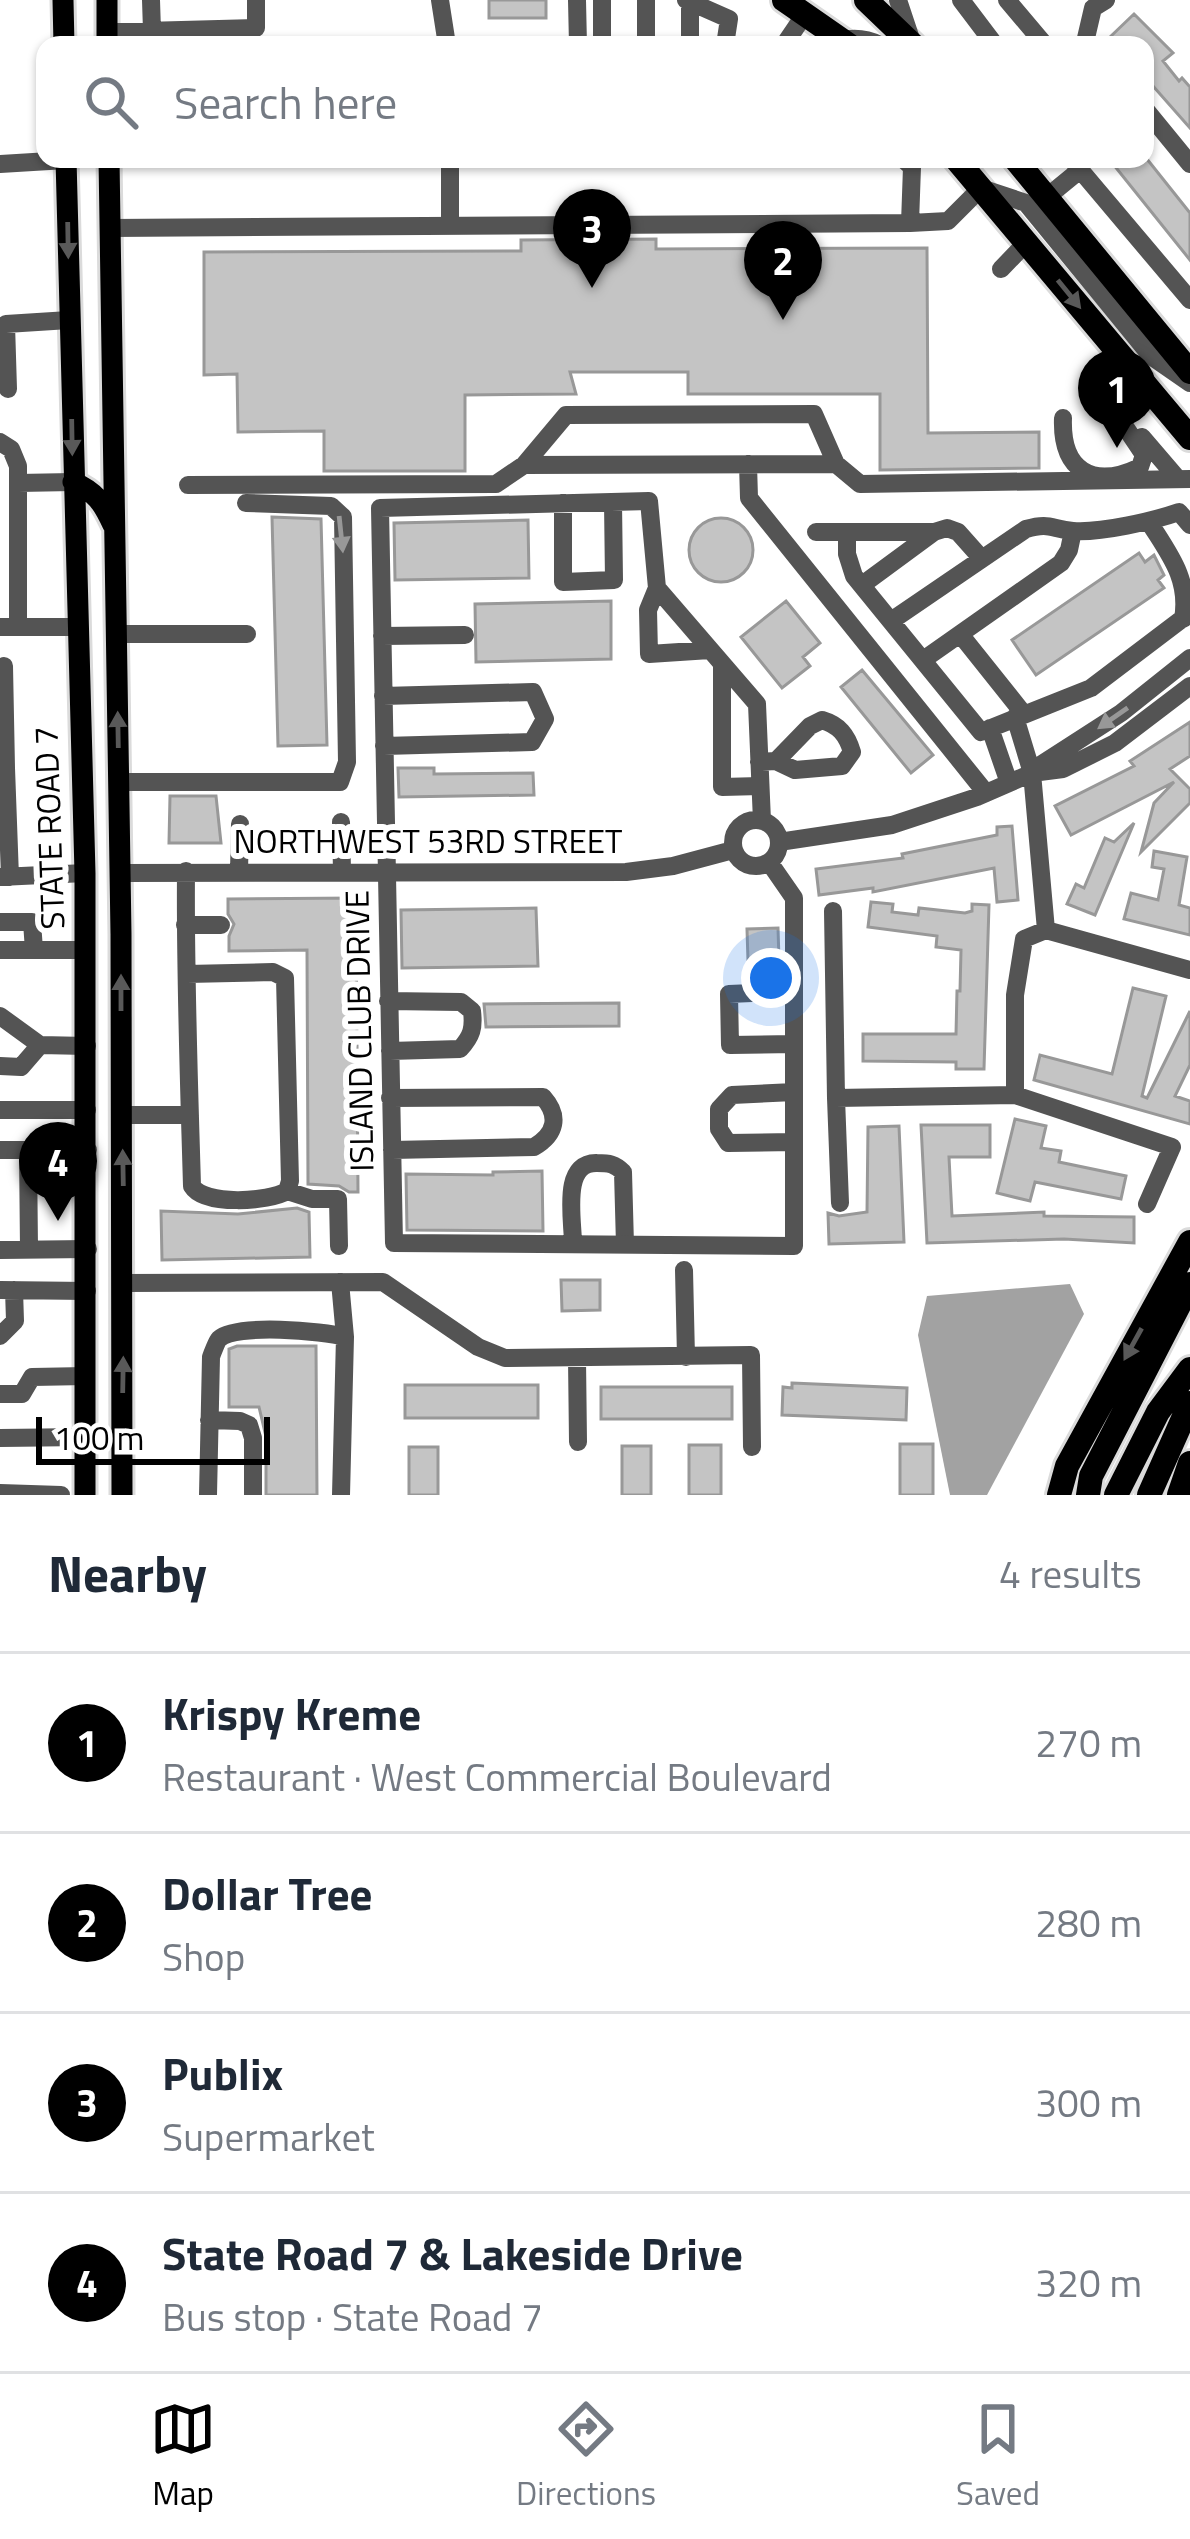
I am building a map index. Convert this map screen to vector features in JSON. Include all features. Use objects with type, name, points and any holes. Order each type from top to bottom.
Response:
[{"type":"highway","points":[[866,0],[904,36]]},
{"type":"highway","points":[[795,7],[830,36]]},
{"type":"highway","points":[[964,168],[1190,438]]},
{"type":"highway","points":[[1023,168],[1190,372]]},
{"type":"highway","points":[[1059,1495],[1067,1466],[1190,1242]]},
{"type":"highway","points":[[1088,1495],[1091,1476],[1190,1284]]},
{"type":"highway","points":[[1116,1495],[1158,1412],[1190,1370]]},
{"type":"highway","points":[[1149,1495],[1190,1403]]},
{"type":"highway","points":[[1179,1495],[1190,1463]]},
{"type":"main road","points":[[63,0],[64,36]]},
{"type":"main road","points":[[106,0],[107,36]]},
{"type":"main road","name":"STATE ROAD 7","points":[[66,168],[85,873],[85,1495]]},
{"type":"main road","name":"STATE ROAD 7","points":[[109,168],[121,934],[122,1495]]},
{"type":"main road","points":[[73,482],[102,501],[116,531]]},
{"type":"main road","points":[[82,822],[104,866],[120,873]]},
{"type":"main road","points":[[85,873],[109,902],[121,934]]},
{"type":"main road","points":[[88,1249],[99,1270],[124,1283]]},
{"type":"street","points":[[151,0],[152,31]]},
{"type":"street","points":[[120,36],[256,28],[256,0]]},
{"type":"street","points":[[577,0],[578,36]]},
{"type":"street","points":[[602,0],[602,36]]},
{"type":"street","points":[[646,0],[646,36]]},
{"type":"street","points":[[898,0],[910,36]]},
{"type":"street","points":[[961,0],[988,36]]},
{"type":"street","points":[[1007,0],[1037,36]]},
{"type":"street","points":[[443,1],[446,36]]},
{"type":"street","points":[[690,36],[688,1],[730,19],[727,36]]},
{"type":"street","points":[[1087,36],[1100,4]]},
{"type":"street","points":[[787,36],[795,7]]},
{"type":"street","points":[[1154,120],[1190,164]]},
{"type":"street","points":[[0,164],[36,161]]},
{"type":"street","points":[[449,168],[450,226]]},
{"type":"street","points":[[910,224],[912,168]]},
{"type":"street","points":[[1047,197],[1073,168]]},
{"type":"street","points":[[1079,168],[1190,300]]},
{"type":"street","points":[[110,228],[910,224],[948,221],[981,188],[1026,202],[1150,356],[1190,383]]},
{"type":"street","points":[[1001,268],[1028,242]]},
{"type":"street","points":[[8,389],[3,333],[70,320]]},
{"type":"street","points":[[1090,376],[1184,479]]},
{"type":"street","points":[[1064,418],[1062,444],[1079,470],[1101,478],[1120,477],[1140,467],[1144,455],[1111,402]]},
{"type":"street","points":[[188,485],[496,484],[524,464],[566,415],[814,414],[836,464],[860,484],[1184,479]]},
{"type":"street","points":[[0,442],[11,448],[18,466],[9,627],[77,627]]},
{"type":"street","points":[[524,464],[836,464]]},
{"type":"street","points":[[748,464],[749,498],[986,793]]},
{"type":"street","points":[[18,483],[73,482]]},
{"type":"street","points":[[563,503],[563,581],[580,581],[614,580],[613,502],[649,501],[657,588],[648,610],[649,654],[716,657]]},
{"type":"street","name":"ISLAND CLUB DRIVE","points":[[613,502],[380,508],[394,1243],[794,1246],[794,898],[769,862]]},
{"type":"street","points":[[118,782],[340,782],[347,762],[343,517],[331,506],[246,503]]},
{"type":"street","points":[[891,621],[1026,529],[1048,523],[1073,531],[1106,526],[1154,530],[1179,512],[1190,525]]},
{"type":"street","points":[[815,532],[934,532],[947,528],[958,532],[982,560]]},
{"type":"street","points":[[847,532],[847,554],[862,585],[981,732],[1090,688],[1186,616],[1187,574],[1154,530]]},
{"type":"street","points":[[922,660],[1061,563],[1073,531]]},
{"type":"street","points":[[862,585],[934,532]]},
{"type":"street","points":[[657,588],[757,704],[767,762],[760,786],[762,821]]},
{"type":"street","points":[[116,634],[247,634]]},
{"type":"street","points":[[960,634],[1019,715],[1031,772],[1046,931]]},
{"type":"street","points":[[382,636],[465,635]]},
{"type":"street","points":[[716,657],[722,787],[760,786]]},
{"type":"street","points":[[779,842],[892,825],[1009,783],[1121,713],[1190,658]]},
{"type":"street","points":[[4,666],[5,877],[85,873]]},
{"type":"street","points":[[1031,772],[1064,770],[1114,743],[1188,688],[1173,672]]},
{"type":"street","points":[[383,696],[533,692],[545,718],[532,742],[384,746]]},
{"type":"street","points":[[990,728],[1009,783]]},
{"type":"street","points":[[762,821],[773,827],[779,842],[769,862],[750,866],[733,850],[739,827],[762,821]]},
{"type":"street","points":[[340,822],[342,872]]},
{"type":"street","points":[[239,872],[240,824]]},
{"type":"street","name":"NORTHWEST 53RD STREET","points":[[120,873],[626,872],[733,850]]},
{"type":"street","points":[[186,871],[185,925],[192,1186],[197,1195],[208,1199],[276,1198],[287,1191],[290,1181],[285,978],[273,972],[187,974]]},
{"type":"street","points":[[833,911],[840,1203]]},
{"type":"street","points":[[0,922],[32,922],[34,950]]},
{"type":"street","points":[[185,925],[221,925]]},
{"type":"street","points":[[1015,1095],[1015,995],[1024,939],[1046,931],[1190,970]]},
{"type":"street","points":[[0,950],[86,950]]},
{"type":"street","points":[[794,992],[729,994],[730,1046],[794,1044]]},
{"type":"street","points":[[388,1001],[461,1002],[472,1011],[473,1026],[471,1038],[460,1049],[389,1051]]},
{"type":"street","points":[[2,1010],[40,1045],[87,1046]]},
{"type":"street","points":[[0,1066],[21,1067],[40,1045]]},
{"type":"street","points":[[794,1092],[732,1095],[719,1109],[719,1129],[728,1143],[794,1142]]},
{"type":"street","points":[[836,1097],[1015,1095],[1172,1147],[1147,1204]]},
{"type":"street","points":[[390,1098],[543,1097],[553,1108],[555,1125],[534,1147],[392,1150]]},
{"type":"street","points":[[0,1110],[87,1110]]},
{"type":"street","points":[[122,1115],[190,1115]]},
{"type":"street","points":[[0,1150],[88,1150]]},
{"type":"street","points":[[28,1150],[29,1250]]},
{"type":"street","points":[[573,1244],[572,1181],[588,1163],[604,1163],[623,1172],[625,1244]]},
{"type":"street","points":[[287,1191],[312,1199],[338,1199],[339,1246]]},
{"type":"street","points":[[0,1250],[88,1249]]},
{"type":"street","points":[[684,1270],[686,1357]]},
{"type":"street","points":[[340,1282],[345,1337],[341,1495]]},
{"type":"street","points":[[124,1283],[383,1282],[478,1347],[505,1358],[751,1355],[752,1447]]},
{"type":"street","points":[[0,1336],[15,1321],[7,1290],[87,1291]]},
{"type":"street","points":[[208,1495],[211,1357],[218,1340],[232,1332],[322,1331],[345,1337]]},
{"type":"street","points":[[577,1359],[578,1442]]},
{"type":"street","points":[[0,1394],[22,1394],[32,1377],[86,1376]]},
{"type":"street","points":[[209,1420],[249,1425],[253,1495]]},
{"type":"street","points":[[0,1438],[86,1437]]},
{"type":"street","points":[[0,1493],[61,1495]]},
{"type":"shaded area","points":[[1070,1284],[1084,1314],[987,1495],[950,1495],[918,1335],[927,1296]]},
{"type":"building","points":[[489,0],[546,0],[546,18],[489,18]]},
{"type":"building","points":[[1134,14],[1173,53],[1163,61],[1190,87],[1190,128],[1154,87],[1154,36],[1111,36]]},
{"type":"building","points":[[1116,168],[1154,168],[1190,213],[1190,260]]},
{"type":"building","points":[[656,239],[656,249],[927,248],[928,433],[1039,432],[1039,468],[880,470],[880,394],[688,394],[688,372],[570,372],[576,394],[465,395],[465,471],[324,471],[324,431],[238,432],[237,374],[204,375],[204,252],[521,251],[521,240]]},
{"type":"building","points":[[272,517],[321,519],[327,745],[278,746]]},
{"type":"building","points":[[721,518],[743,528],[753,550],[743,572],[721,582],[699,572],[689,550],[699,528]]},
{"type":"building","points":[[528,520],[529,578],[395,580],[394,523]]},
{"type":"building","points":[[1139,553],[1145,562],[1154,555],[1164,575],[1158,580],[1164,588],[1036,675],[1012,640]]},
{"type":"building","points":[[611,601],[611,659],[476,662],[475,604]]},
{"type":"building","points":[[786,601],[820,643],[803,657],[810,666],[782,688],[741,637]]},
{"type":"building","points":[[862,670],[933,755],[911,773],[841,687]]},
{"type":"building","points":[[1190,722],[1190,756],[1170,769],[1190,789],[1190,803],[1141,852],[1154,803],[1174,782],[1071,835],[1055,806],[1134,766],[1130,761]]},
{"type":"building","points":[[398,768],[434,768],[434,774],[533,773],[534,795],[399,797]]},
{"type":"building","points":[[170,796],[216,796],[221,843],[169,843]]},
{"type":"building","points":[[1134,823],[1095,915],[1067,904],[1076,884],[1084,888],[1105,838],[1114,842]]},
{"type":"building","points":[[1012,826],[1018,900],[997,902],[994,868],[873,892],[873,888],[819,895],[816,869],[903,858],[902,854],[997,835],[997,827]]},
{"type":"building","points":[[1154,851],[1187,857],[1179,905],[1190,908],[1190,935],[1124,919],[1131,893],[1158,900],[1164,869],[1152,867]]},
{"type":"building","points":[[356,898],[358,1192],[349,1192],[339,1186],[308,1184],[307,950],[229,951],[234,924],[228,899]]},
{"type":"building","points":[[871,902],[893,904],[892,912],[918,915],[919,908],[965,913],[972,911],[972,904],[989,905],[984,1069],[956,1069],[956,1062],[863,1061],[863,1034],[956,1034],[960,991],[961,950],[936,947],[937,936],[868,927]]},
{"type":"building","points":[[536,908],[538,966],[402,968],[401,910]]},
{"type":"building","points":[[778,928],[779,960],[748,961],[747,929]]},
{"type":"building","points":[[1133,988],[1166,996],[1142,1096],[1147,1098],[1190,1011],[1190,1065],[1175,1096],[1190,1101],[1190,1124],[1034,1080],[1040,1055],[1112,1074]]},
{"type":"building","points":[[619,1003],[619,1026],[486,1027],[484,1004]]},
{"type":"building","points":[[1015,1119],[1046,1126],[1041,1148],[1061,1151],[1059,1162],[1126,1176],[1121,1199],[1035,1182],[1030,1201],[997,1193]]},
{"type":"building","points":[[921,1125],[990,1125],[990,1157],[949,1157],[952,1216],[1044,1212],[1044,1216],[1134,1217],[1134,1243],[1064,1239],[927,1243]]},
{"type":"building","points":[[899,1126],[904,1242],[829,1244],[828,1213],[867,1212],[868,1127]]},
{"type":"building","points":[[542,1171],[543,1231],[407,1230],[406,1174]]},
{"type":"building","points":[[297,1208],[309,1212],[310,1257],[162,1260],[161,1211],[238,1214]]},
{"type":"building","points":[[561,1280],[600,1280],[600,1310],[562,1311]]},
{"type":"building","points":[[316,1346],[317,1495],[266,1495],[266,1437],[259,1407],[229,1407],[229,1349]]},
{"type":"building","points":[[792,1383],[907,1388],[906,1420],[782,1415],[783,1387],[792,1388]]},
{"type":"building","points":[[405,1385],[538,1385],[538,1418],[405,1418]]},
{"type":"building","points":[[601,1387],[732,1387],[732,1419],[601,1419]]},
{"type":"building","points":[[900,1444],[933,1444],[933,1495],[900,1495]]},
{"type":"building","points":[[689,1445],[721,1445],[721,1495],[689,1495]]},
{"type":"building","points":[[622,1446],[651,1446],[651,1495],[622,1495]]},
{"type":"building","points":[[409,1447],[438,1447],[438,1495],[409,1495]]},
{"type":"place","name":"Publix","points":[[592,288]]},
{"type":"place","name":"Dollar Tree","points":[[783,320]]},
{"type":"place","name":"Krispy Kreme","points":[[1117,448]]},
{"type":"place","name":"State Road 7 & Lakeside Drive","points":[[58,1221]]}]
